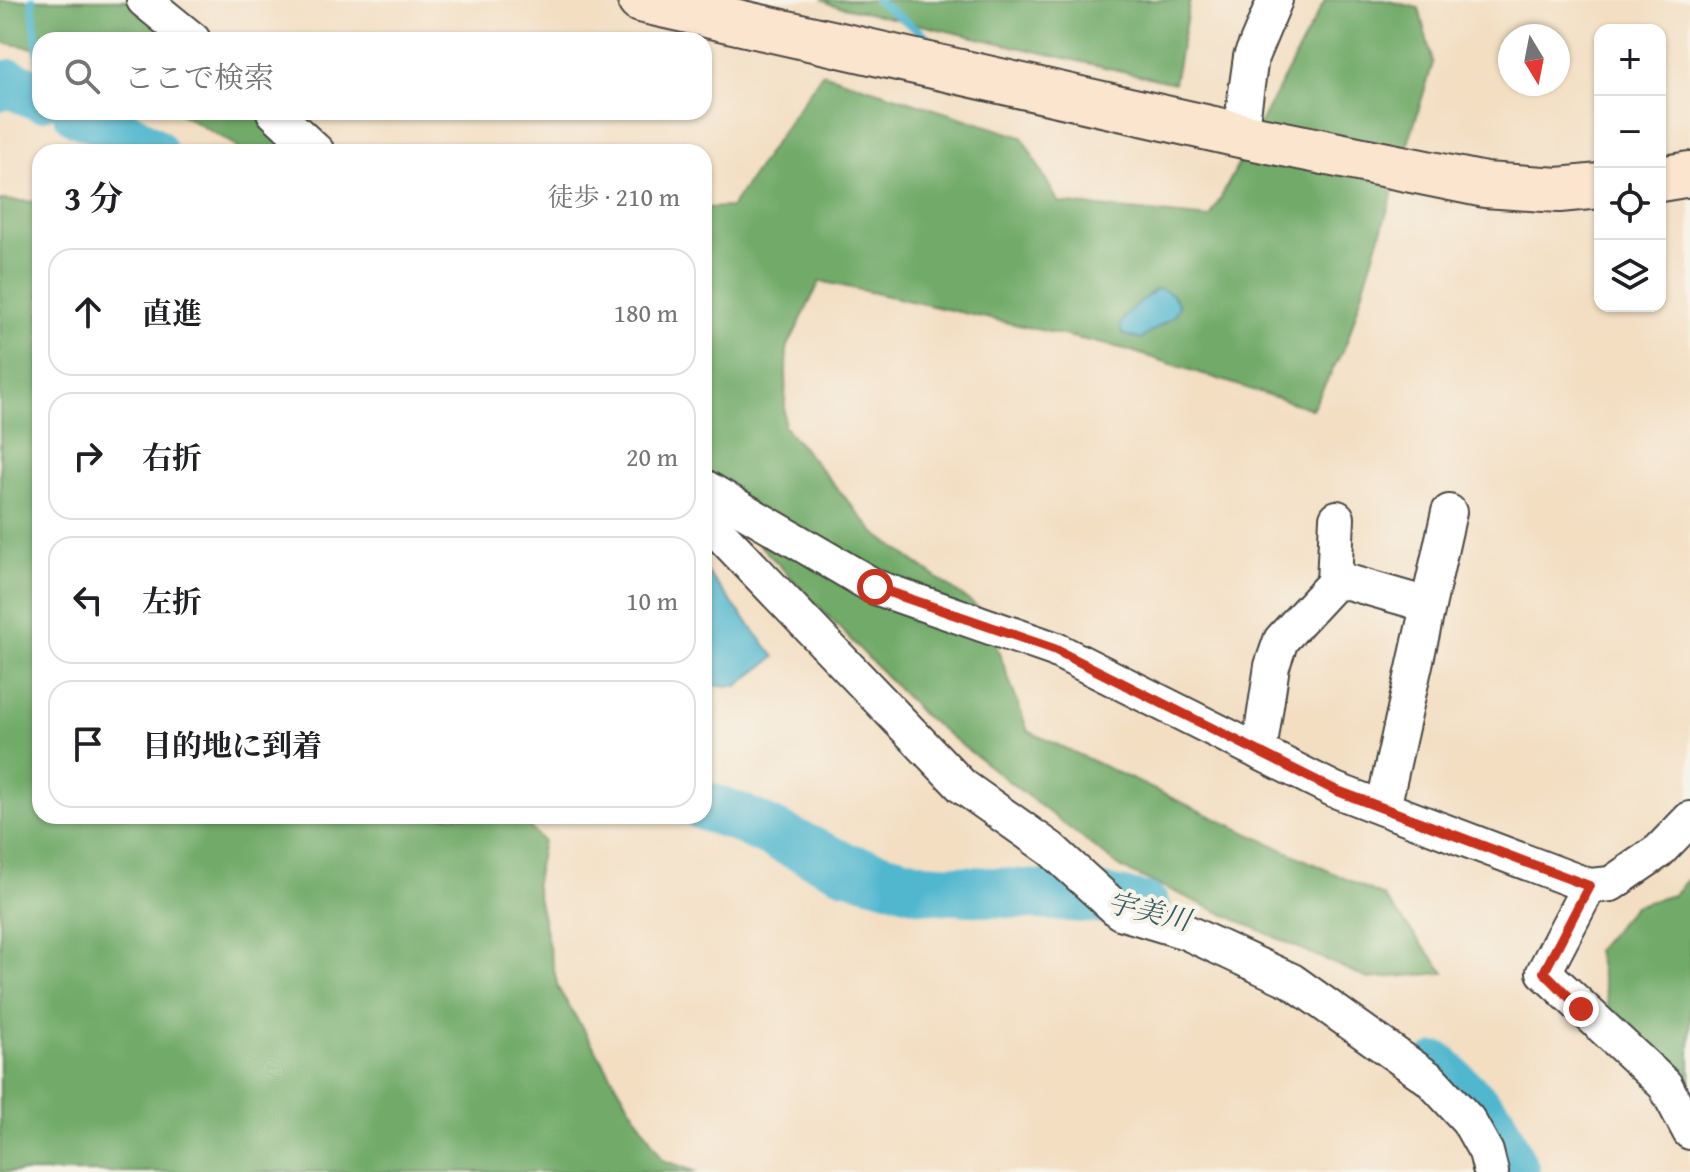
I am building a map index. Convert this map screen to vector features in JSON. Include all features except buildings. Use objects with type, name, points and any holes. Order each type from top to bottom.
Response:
[{"type":"street","points":[[144,0],[183,32]]},
{"type":"street","points":[[640,0],[1240,135],[1485,185],[1559,190],[1594,187]]},
{"type":"street","points":[[1240,135],[1251,57],[1275,0]]},
{"type":"street","points":[[283,120],[308,144]]},
{"type":"street","points":[[1666,178],[1690,174]]},
{"type":"street","points":[[712,492],[875,587],[1054,649],[1335,790],[1589,886],[1611,884],[1659,851],[1690,819]]},
{"type":"street","points":[[1383,808],[1449,512]]},
{"type":"street","points":[[1259,752],[1272,666],[1281,640],[1334,583],[1337,518]]},
{"type":"street","points":[[712,525],[962,786],[1051,849],[1120,912],[1186,932],[1292,981],[1430,1079],[1468,1120],[1486,1152],[1491,1172]]},
{"type":"street","points":[[1334,583],[1348,582],[1428,605]]},
{"type":"street","points":[[1589,886],[1544,972],[1665,1085],[1690,1132]]},
{"type":"green space","points":[[0,0],[162,0],[196,32],[32,32],[32,48],[0,42]]},
{"type":"green space","points":[[824,0],[1190,0],[1174,83],[830,4]]},
{"type":"green space","points":[[1325,0],[1384,0],[1419,8],[1433,63],[1347,342],[1312,409],[1125,349],[820,281],[787,348],[784,426],[875,533],[984,612],[1028,731],[1383,896],[1445,973],[1368,979],[1121,868],[924,716],[712,495],[712,208],[731,207],[822,73],[1022,137],[1059,203],[1210,218]]},
{"type":"green space","points":[[191,120],[283,120],[304,144],[233,144]]},
{"type":"green space","points":[[0,200],[32,202],[32,824],[527,824],[543,841],[535,883],[558,988],[663,1160],[697,1172],[0,1172]]},
{"type":"green space","points":[[1690,877],[1690,1145],[1610,1014],[1596,950],[1634,906],[1673,895]]},
{"type":"water","points":[[1159,289],[1169,293],[1177,302],[1179,306],[1174,316],[1141,339],[1123,335],[1120,326],[1125,316]]},
{"type":"water","points":[[712,578],[775,657],[737,686],[712,685]]},
{"type":"waterway","points":[[32,0],[36,32]]},
{"type":"waterway","points":[[876,0],[929,38]]},
{"type":"waterway","name":"宇美川","points":[[0,86],[11,84],[32,93]]},
{"type":"waterway","name":"宇美川","points":[[98,120],[139,144]]},
{"type":"waterway","name":"宇美川","points":[[712,809],[737,817],[844,867],[923,888],[1103,899],[1145,907]]},
{"type":"waterway","name":"宇美川","points":[[1437,1067],[1491,1121],[1515,1172]]},
{"type":"route","points":[[875,587],[1054,649],[1335,790],[1589,886],[1544,972],[1581,1009]]}]
